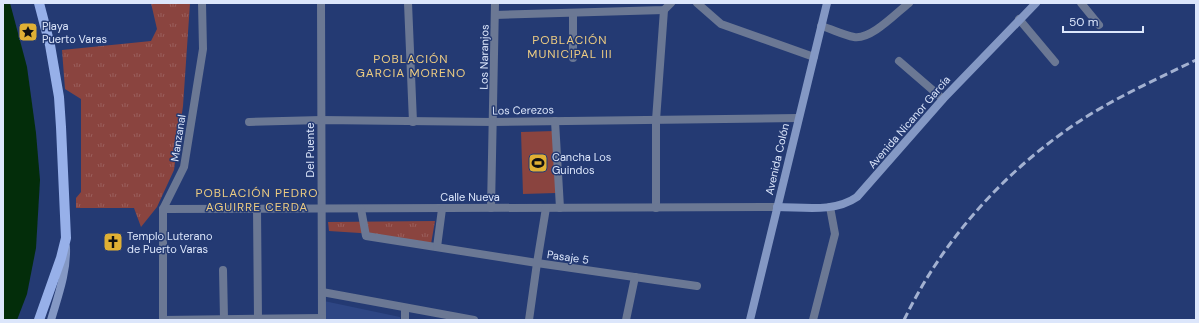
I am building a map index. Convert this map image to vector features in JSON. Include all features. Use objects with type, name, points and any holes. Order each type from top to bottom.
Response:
[{"type":"main road","points":[[39,320],[61,258],[64,235],[59,98],[50,45],[40,3]]},
{"type":"main road","points":[[46,300],[64,235]]},
{"type":"street","name":"Manzanal","points":[[163,320],[163,210],[184,167],[203,49],[202,3]]},
{"type":"street","name":"Del Puente","points":[[321,3],[322,319]]},
{"type":"street","points":[[408,3],[414,122]]},
{"type":"street","name":"Los Naranjos","points":[[491,208],[495,3]]},
{"type":"street","points":[[656,208],[656,120],[664,10],[671,3]]},
{"type":"street","points":[[697,3],[721,24],[814,57]]},
{"type":"street","name":"Avenida Colón","points":[[750,320],[826,3]]},
{"type":"street","points":[[821,26],[854,37],[861,37],[874,32],[909,3]]},
{"type":"street","name":"Avenida Nicanor García","points":[[777,207],[830,207],[847,203],[862,194],[943,99],[1036,3]]},
{"type":"street","points":[[1081,3],[1099,24]]},
{"type":"street","points":[[495,15],[664,10]]},
{"type":"street","points":[[573,13],[573,58]]},
{"type":"street","points":[[1019,19],[1055,62]]},
{"type":"street","points":[[899,61],[943,99]]},
{"type":"street","name":"Los Cerezos","points":[[249,122],[321,120],[493,122],[798,118]]},
{"type":"street","points":[[556,121],[560,208]]},
{"type":"street","name":"Calle Nueva","points":[[163,210],[777,207]]},
{"type":"street","points":[[813,320],[835,234],[830,207]]},
{"type":"street","points":[[529,320],[546,208]]},
{"type":"street","points":[[258,209],[258,318]]},
{"type":"street","name":"Pasaje 5","points":[[361,209],[366,236],[697,286]]},
{"type":"street","points":[[437,247],[442,209]]},
{"type":"street","points":[[52,320],[66,258],[64,235]]},
{"type":"street","points":[[61,258],[64,272]]},
{"type":"street","points":[[223,270],[224,319]]},
{"type":"street","points":[[626,320],[635,277]]},
{"type":"street","points":[[322,292],[474,320]]},
{"type":"street","points":[[405,308],[405,320]]},
{"type":"street","points":[[163,320],[258,318],[322,319]]},
{"type":"shaded area","points":[[3,3],[10,3],[27,67],[36,133],[40,180],[36,248],[27,294],[17,320],[3,320]]},
{"type":"shaded area","points":[[324,301],[400,317],[400,320],[324,320]]},
{"type":"green space","points":[[151,3],[190,3],[183,106],[174,170],[157,207],[141,227],[134,208],[76,208],[76,198],[81,192],[81,99],[65,89],[62,50],[151,41],[157,29]]},
{"type":"green space","name":"Cancha Los Guindos","points":[[554,131],[556,193],[523,194],[521,132]]},
{"type":"green space","points":[[435,221],[431,244],[360,233],[329,231],[328,222]]},
{"type":"railway","points":[[904,320],[920,289],[938,260],[981,206],[1005,181],[1058,136],[1086,117],[1140,87],[1196,60]]},
{"type":"place","name":"Playa Puerto Varas","points":[[28,32]]},
{"type":"place","name":"Cancha Los Guindos","points":[[538,163]]},
{"type":"place","name":"Templo Luterano de Puerto Varas","points":[[113,242]]},
{"type":"district","name":"POBLACIÓN MUNICIPAL III","points":[[570,47]]},
{"type":"district","name":"POBLACIÓN GARCIA MORENO","points":[[411,66]]},
{"type":"district","name":"POBLACIÓN PEDRO AGUIRRE CERDA","points":[[257,200]]}]
